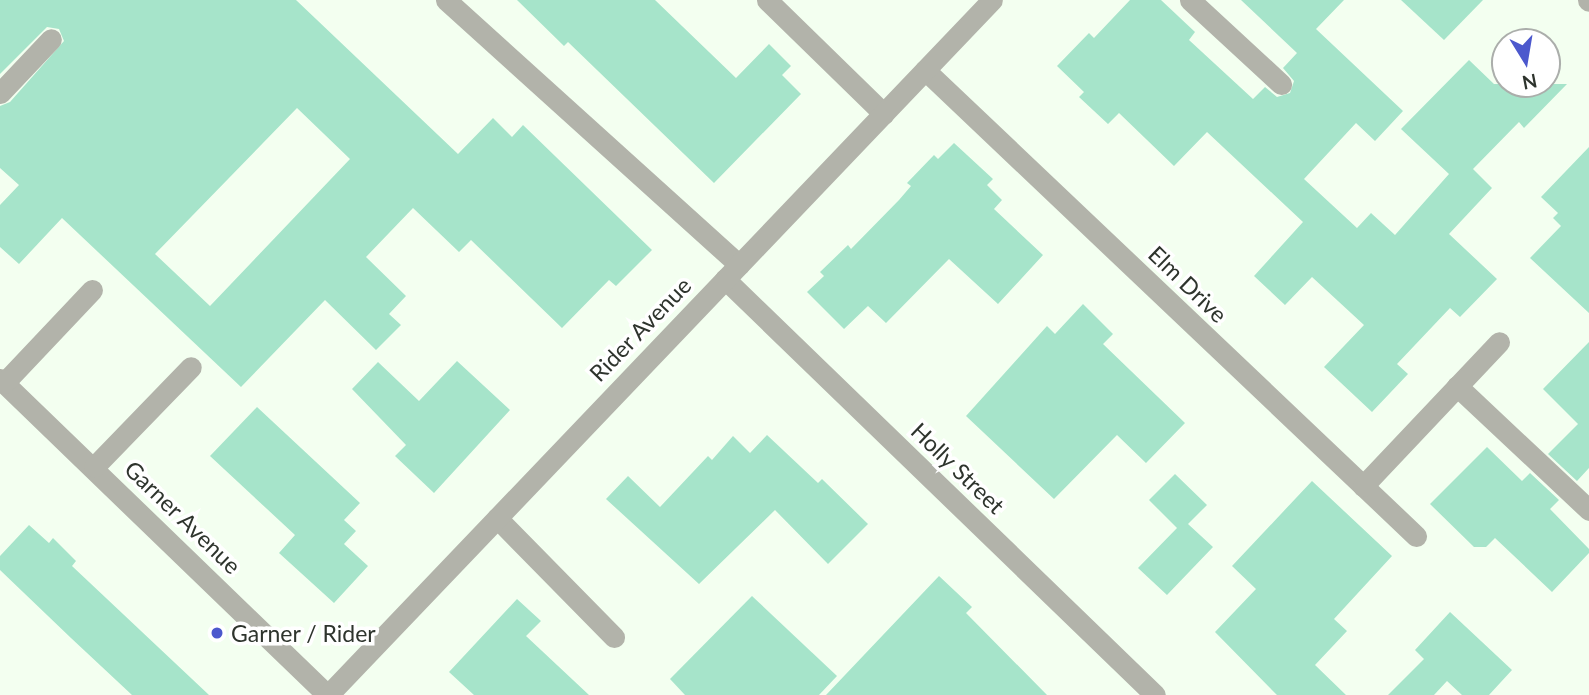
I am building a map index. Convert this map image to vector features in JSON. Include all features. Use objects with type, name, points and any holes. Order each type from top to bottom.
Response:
[{"type":"street","name":"Holly Street","points":[[446,0],[732,272],[1155,695]]},
{"type":"street","points":[[767,0],[884,114]]},
{"type":"street","name":"Rider Avenue","points":[[328,695],[992,0]]},
{"type":"street","points":[[1190,0],[1281,84]]},
{"type":"street","points":[[0,93],[51,39]]},
{"type":"street","name":"Elm Drive","points":[[925,70],[1416,536]]},
{"type":"street","points":[[2,381],[92,290]]},
{"type":"street","points":[[1363,486],[1499,342]]},
{"type":"street","points":[[94,467],[191,367]]},
{"type":"street","name":"Garner Avenue","points":[[2,381],[328,695]]},
{"type":"street","points":[[1457,386],[1589,510]]},
{"type":"street","points":[[497,518],[614,637]]},
{"type":"building","points":[[0,0],[296,0],[458,154],[493,118],[512,137],[523,125],[652,250],[616,286],[609,280],[562,328],[471,240],[459,252],[413,208],[366,257],[406,296],[389,314],[401,325],[376,350],[325,300],[241,387],[62,218],[19,264],[0,247],[0,205],[19,185],[0,168],[0,106],[10,102],[64,41],[59,29],[47,27],[0,74]],"holes":[[[297,108],[350,159],[210,306],[155,254]]]},
{"type":"building","points":[[517,0],[655,0],[736,78],[769,44],[791,66],[782,75],[801,94],[714,183],[568,42],[564,46]]},
{"type":"building","points":[[1130,0],[1161,0],[1195,32],[1189,40],[1253,99],[1265,87],[1277,97],[1290,93],[1294,81],[1283,68],[1297,53],[1241,0],[1344,0],[1316,29],[1403,111],[1375,141],[1356,123],[1304,179],[1357,228],[1371,213],[1395,235],[1449,174],[1401,129],[1469,60],[1491,81],[1491,98],[1553,98],[1524,128],[1519,122],[1473,169],[1492,188],[1449,234],[1497,279],[1460,317],[1450,308],[1397,364],[1408,374],[1372,412],[1324,367],[1364,325],[1312,277],[1285,305],[1254,276],[1303,222],[1207,132],[1174,166],[1119,113],[1108,124],[1079,97],[1084,92],[1057,66],[1089,33],[1094,38]]},
{"type":"building","points":[[1401,0],[1483,0],[1444,40]]},
{"type":"building","points":[[954,143],[993,179],[987,185],[1002,200],[994,209],[1043,255],[998,304],[949,259],[886,323],[868,306],[844,329],[807,292],[824,276],[820,272],[848,245],[851,249],[899,200],[911,186],[907,183],[934,155],[938,159]]},
{"type":"building","points":[[1589,147],[1589,313],[1530,258],[1561,226],[1553,218],[1558,213],[1541,197]]},
{"type":"building","points":[[1083,304],[1113,334],[1103,344],[1185,423],[1146,463],[1117,435],[1054,499],[966,416],[1047,326],[1055,334]]},
{"type":"building","points":[[1589,342],[1589,468],[1577,481],[1548,454],[1578,424],[1543,389]]},
{"type":"building","points":[[457,361],[510,410],[434,493],[395,456],[406,445],[352,389],[378,362],[419,401]]},
{"type":"building","points":[[257,407],[360,503],[344,520],[356,531],[344,544],[368,566],[334,603],[279,553],[295,535],[210,456]]},
{"type":"building","points":[[767,435],[818,483],[822,479],[868,524],[828,564],[775,510],[699,584],[606,499],[628,476],[660,507],[708,456],[712,460],[733,436],[750,453]]},
{"type":"building","points":[[1487,447],[1522,481],[1530,473],[1559,500],[1550,509],[1589,549],[1589,553],[1552,592],[1495,538],[1486,547],[1474,547],[1430,504]]},
{"type":"building","points":[[1175,474],[1207,505],[1188,524],[1213,547],[1167,595],[1138,568],[1177,528],[1149,500]]},
{"type":"building","points":[[1312,481],[1392,556],[1334,619],[1347,631],[1315,665],[1346,695],[1277,695],[1215,632],[1256,589],[1232,566]]},
{"type":"building","points":[[29,525],[49,543],[53,538],[76,561],[72,566],[209,695],[132,695],[71,638],[0,570],[0,556]]},
{"type":"building","points":[[939,576],[972,607],[966,613],[1047,695],[826,695]]},
{"type":"building","points":[[752,596],[837,676],[819,695],[685,695],[670,679]]},
{"type":"building","points":[[517,599],[541,621],[526,636],[589,695],[474,695],[449,672]]},
{"type":"building","points":[[1450,612],[1512,670],[1489,695],[1462,695],[1447,681],[1434,695],[1388,695],[1424,659],[1415,650]]},
{"type":"place","name":"Garner / Rider","points":[[217,633]]}]
